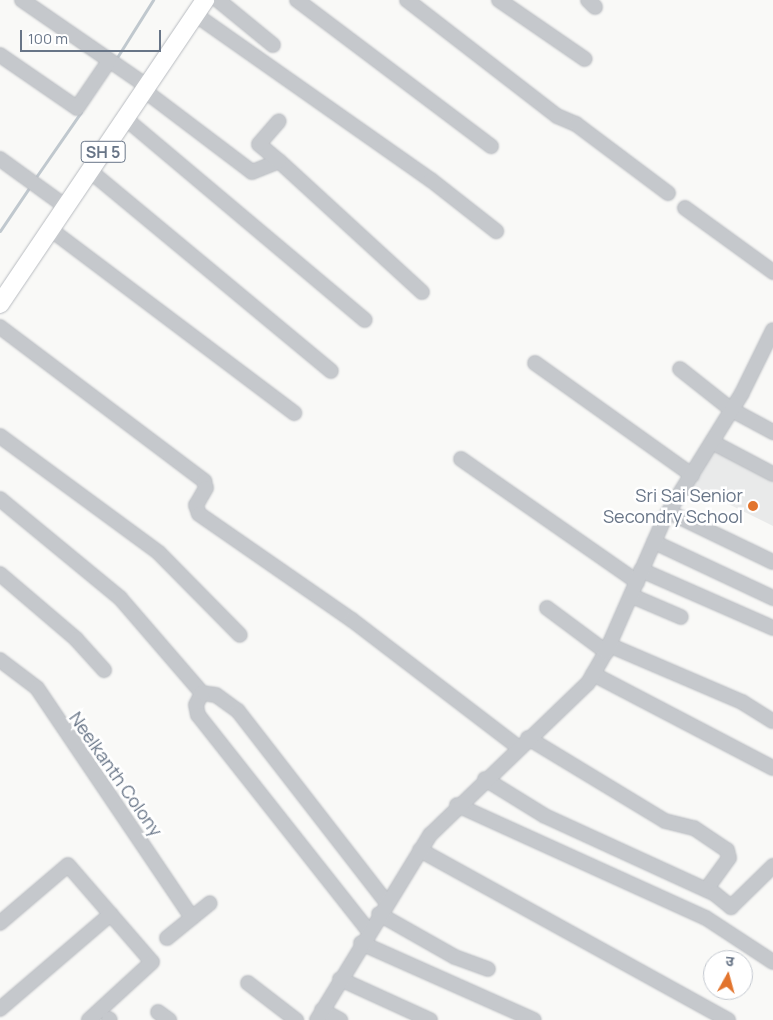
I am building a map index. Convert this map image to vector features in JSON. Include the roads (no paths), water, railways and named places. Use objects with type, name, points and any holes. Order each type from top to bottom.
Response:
[{"type":"main road","name":"SH 5","points":[[0,304],[65,206],[147,89],[200,7]]},
{"type":"street","points":[[22,0],[147,89],[252,172],[279,161]]},
{"type":"street","points":[[218,0],[273,45]]},
{"type":"street","points":[[297,0],[490,146]]},
{"type":"street","points":[[407,0],[557,116],[576,124],[668,193]]},
{"type":"street","points":[[499,0],[585,60]]},
{"type":"street","points":[[200,7],[496,231]]},
{"type":"street","points":[[0,55],[76,108],[108,61]]},
{"type":"street","points":[[126,118],[365,320]]},
{"type":"street","points":[[279,122],[259,144],[422,292]]},
{"type":"street","points":[[0,160],[65,206]]},
{"type":"street","points":[[90,171],[331,371]]},
{"type":"street","points":[[685,208],[773,272]]},
{"type":"street","points":[[50,229],[294,413]]},
{"type":"street","points":[[0,327],[204,482],[206,488],[196,504],[199,514],[523,742],[665,820],[694,828],[727,850],[729,858],[706,890]]},
{"type":"street","points":[[340,1020],[320,1015],[368,930],[420,850],[457,805],[593,674],[608,649],[654,542],[669,512],[732,410],[773,330]]},
{"type":"street","points":[[535,363],[692,475]]},
{"type":"street","points":[[680,369],[732,410],[773,432]]},
{"type":"street","points":[[0,436],[159,553],[240,635]]},
{"type":"street","points":[[712,442],[773,474]]},
{"type":"street","points":[[461,460],[639,576],[773,628]]},
{"type":"street","points":[[0,499],[120,598],[202,693],[216,694],[238,711],[386,902]]},
{"type":"street","points":[[669,512],[773,562]]},
{"type":"street","points":[[654,542],[773,598]]},
{"type":"street","points":[[0,574],[76,639],[104,670]]},
{"type":"street","points":[[632,596],[681,617]]},
{"type":"street","points":[[547,608],[608,649],[742,702],[773,721]]},
{"type":"street","name":"Neelkanth Colony","points":[[0,660],[37,688],[192,918]]},
{"type":"street","points":[[593,674],[773,768]]},
{"type":"street","points":[[202,693],[196,705],[198,715],[368,930]]},
{"type":"street","points":[[485,779],[545,816],[706,890],[731,907],[773,866]]},
{"type":"street","points":[[457,805],[706,918],[773,962]]},
{"type":"street","points":[[420,850],[728,1020]]},
{"type":"street","points":[[0,923],[68,865],[152,962],[90,1020]]},
{"type":"street","points":[[167,938],[210,903]]},
{"type":"street","points":[[0,1009],[111,914]]},
{"type":"street","points":[[379,914],[455,957],[488,969]]},
{"type":"street","points":[[361,943],[534,1020]]},
{"type":"street","points":[[340,979],[430,1020]]},
{"type":"street","points":[[248,983],[296,1020]]},
{"type":"waterway","points":[[116,59],[153,0]]},
{"type":"waterway","points":[[36,177],[81,112]]},
{"type":"waterway","points":[[0,231],[29,188]]},
{"type":"place","name":"Sri Sai Senior Secondry School","points":[[753,506]]}]
